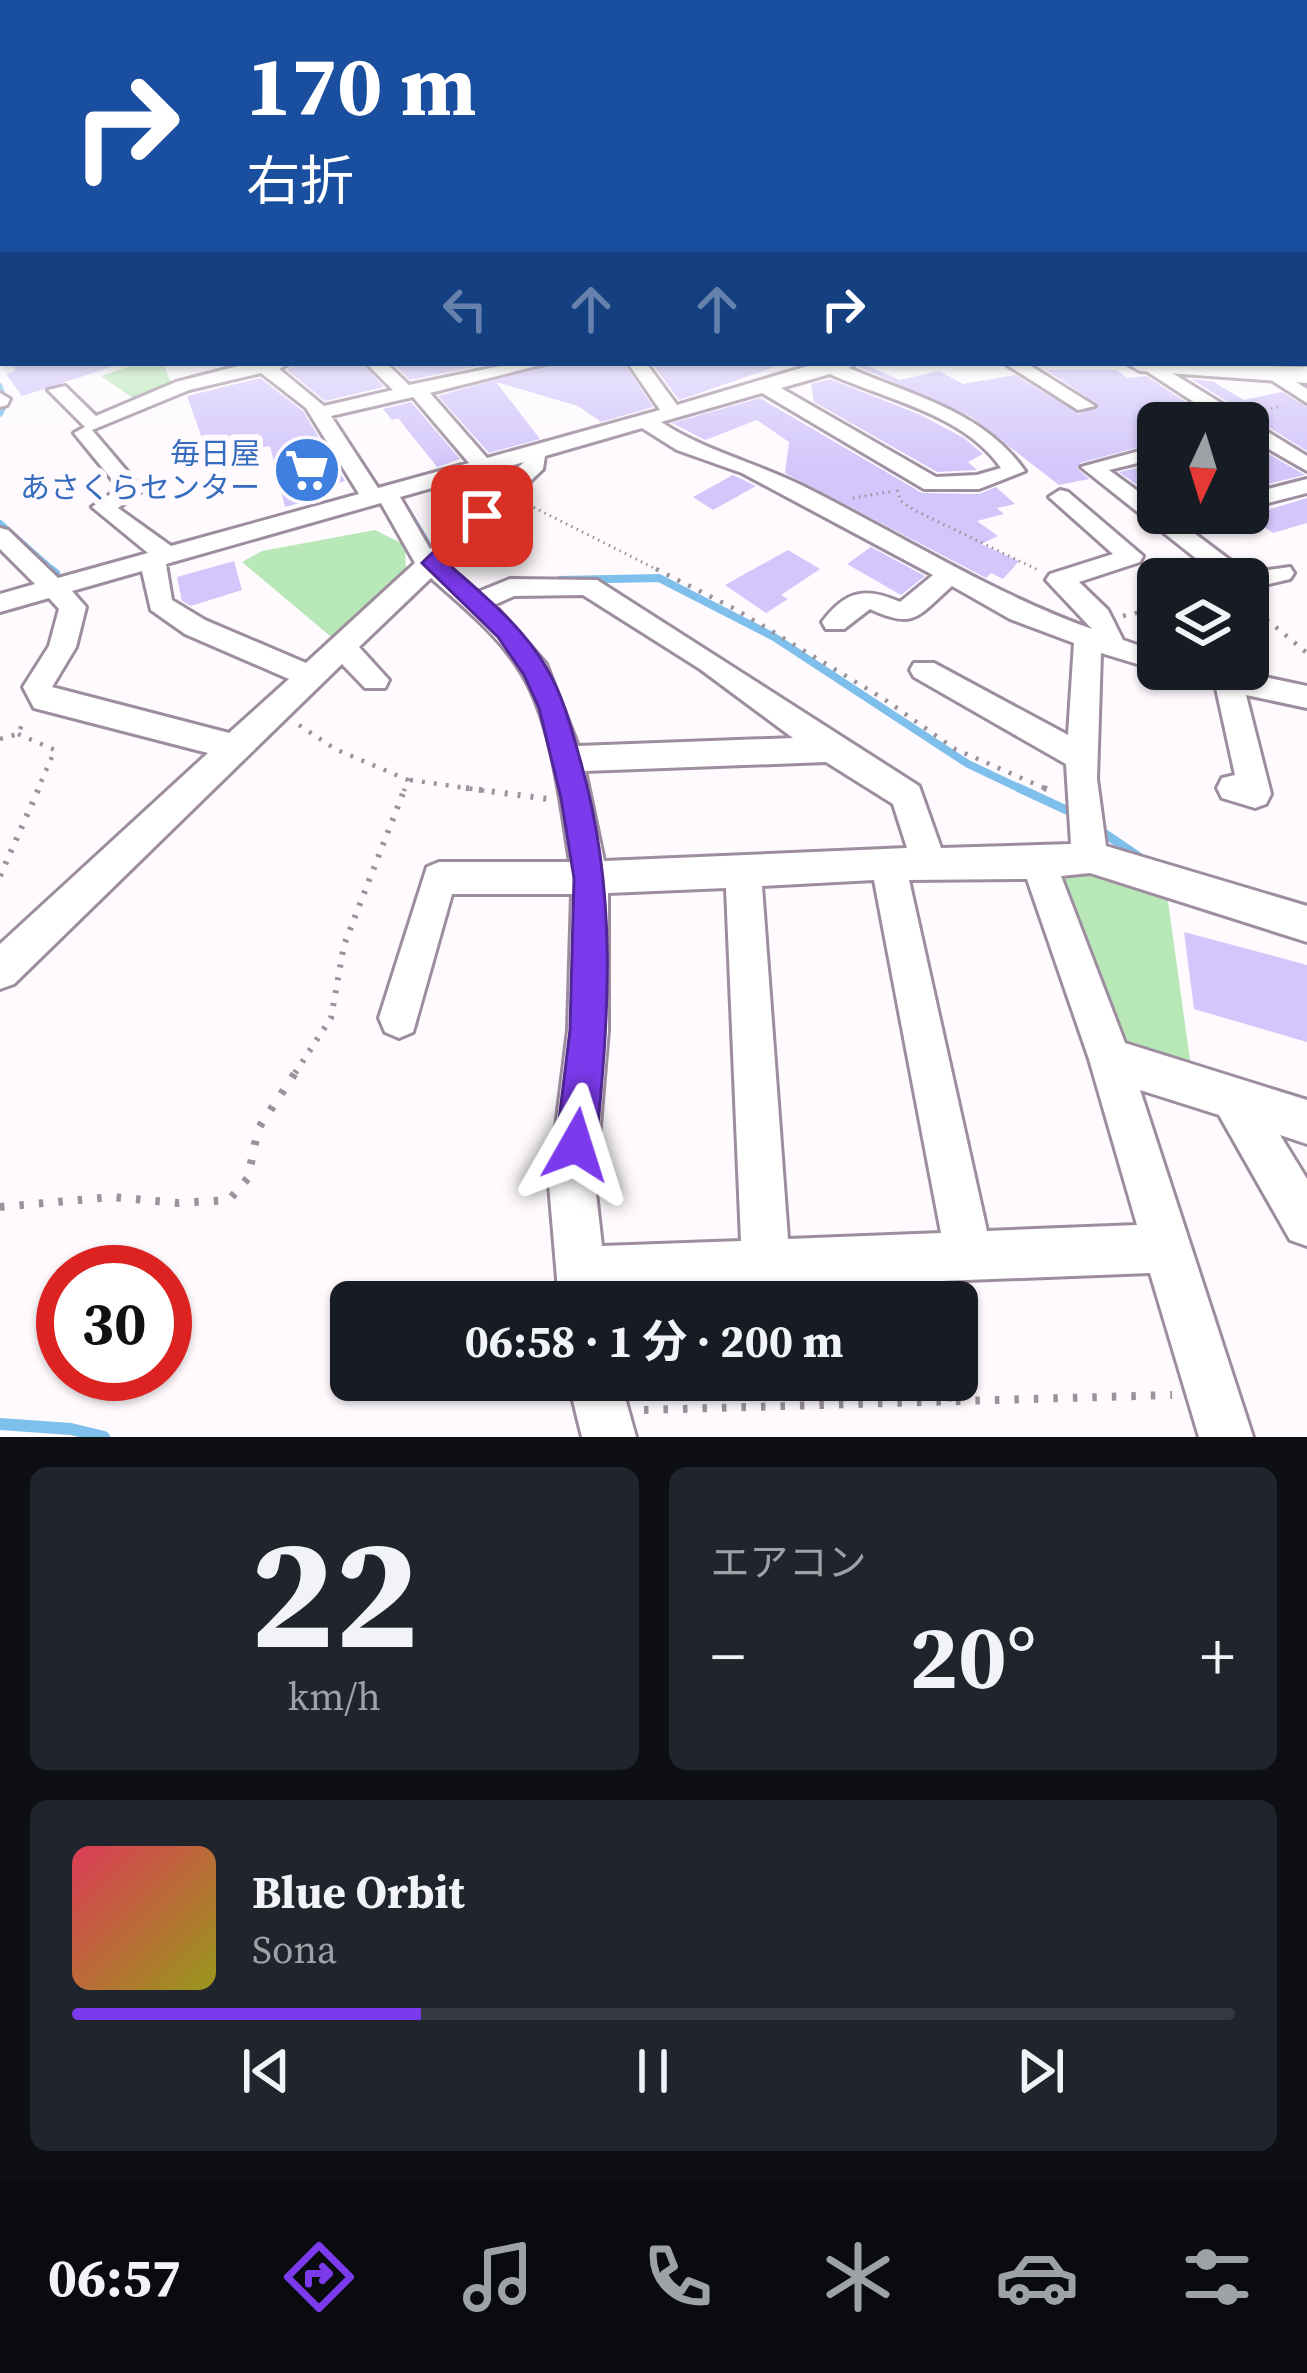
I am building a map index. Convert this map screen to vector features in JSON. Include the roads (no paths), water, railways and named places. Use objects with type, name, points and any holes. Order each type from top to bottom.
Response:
[{"type":"street","points":[[58,390],[93,424],[183,386],[264,366]]},
{"type":"street","points":[[269,366],[314,404],[420,554],[506,631],[536,671],[552,708],[577,803],[590,878],[589,1030],[572,1184],[582,1281]]},
{"type":"street","points":[[379,366],[411,390],[482,465]]},
{"type":"street","points":[[320,413],[529,366]]},
{"type":"street","points":[[639,366],[671,411]]},
{"type":"street","points":[[0,603],[831,366]]},
{"type":"street","points":[[765,387],[932,484],[980,482],[1013,471],[998,446],[836,366]]},
{"type":"street","points":[[1018,366],[1084,406]]},
{"type":"street","points":[[1147,366],[1205,402]]},
{"type":"street","points":[[1213,366],[1307,375]]},
{"type":"street","points":[[1261,368],[1307,397]]},
{"type":"street","points":[[643,419],[684,446],[750,468],[829,508],[1019,613],[1101,635],[1137,652]]},
{"type":"street","points":[[84,433],[132,490],[103,507],[160,558],[160,604],[195,627],[313,677]]},
{"type":"street","points":[[1296,448],[1307,465]]},
{"type":"street","points":[[0,970],[434,563],[535,464],[534,451]]},
{"type":"street","points":[[1137,457],[1092,467],[1137,501]]},
{"type":"street","points":[[1269,496],[1307,486]]},
{"type":"street","points":[[1060,497],[1131,556],[1059,580],[1101,635],[1082,758],[1089,828]]},
{"type":"street","points":[[1181,534],[1214,558]]},
{"type":"street","points":[[0,536],[73,607],[62,646],[37,687],[44,700],[238,748]]},
{"type":"street","points":[[1269,575],[1281,573]]},
{"type":"street","points":[[835,622],[868,598],[903,614],[950,575]]},
{"type":"street","points":[[476,603],[510,588],[588,586],[710,662],[907,796],[908,864],[969,1256]]},
{"type":"street","points":[[344,649],[375,680]]},
{"type":"street","points":[[925,670],[1082,758]]},
{"type":"street","points":[[1231,690],[1257,794]]},
{"type":"street","points":[[1269,690],[1307,697]]},
{"type":"street","points":[[566,759],[832,749]]},
{"type":"street","points":[[399,1018],[439,878],[590,878],[1039,863],[1089,828]]},
{"type":"street","points":[[1089,828],[1307,924]]},
{"type":"street","points":[[1039,863],[1110,1059],[1219,1415]]},
{"type":"street","points":[[743,871],[766,1263]]},
{"type":"street","points":[[1110,1059],[1307,1122]]},
{"type":"street","points":[[1232,1096],[1307,1223]]},
{"type":"street","points":[[622,1281],[766,1263],[1167,1248]]},
{"type":"waterway","points":[[0,385],[6,402]]},
{"type":"waterway","points":[[0,414],[6,402]]},
{"type":"waterway","points":[[404,504],[431,549]]},
{"type":"waterway","points":[[0,523],[55,572]]},
{"type":"waterway","points":[[51,569],[56,573]]},
{"type":"waterway","points":[[560,580],[659,578],[774,637],[968,764],[1025,791]]},
{"type":"waterway","points":[[1019,788],[1075,814]]},
{"type":"waterway","points":[[1098,829],[1145,861]]},
{"type":"waterway","points":[[0,1424],[71,1429],[104,1437]]},
{"type":"place","name":"毎日屋 あさくらセンター","points":[[307,470]]}]
